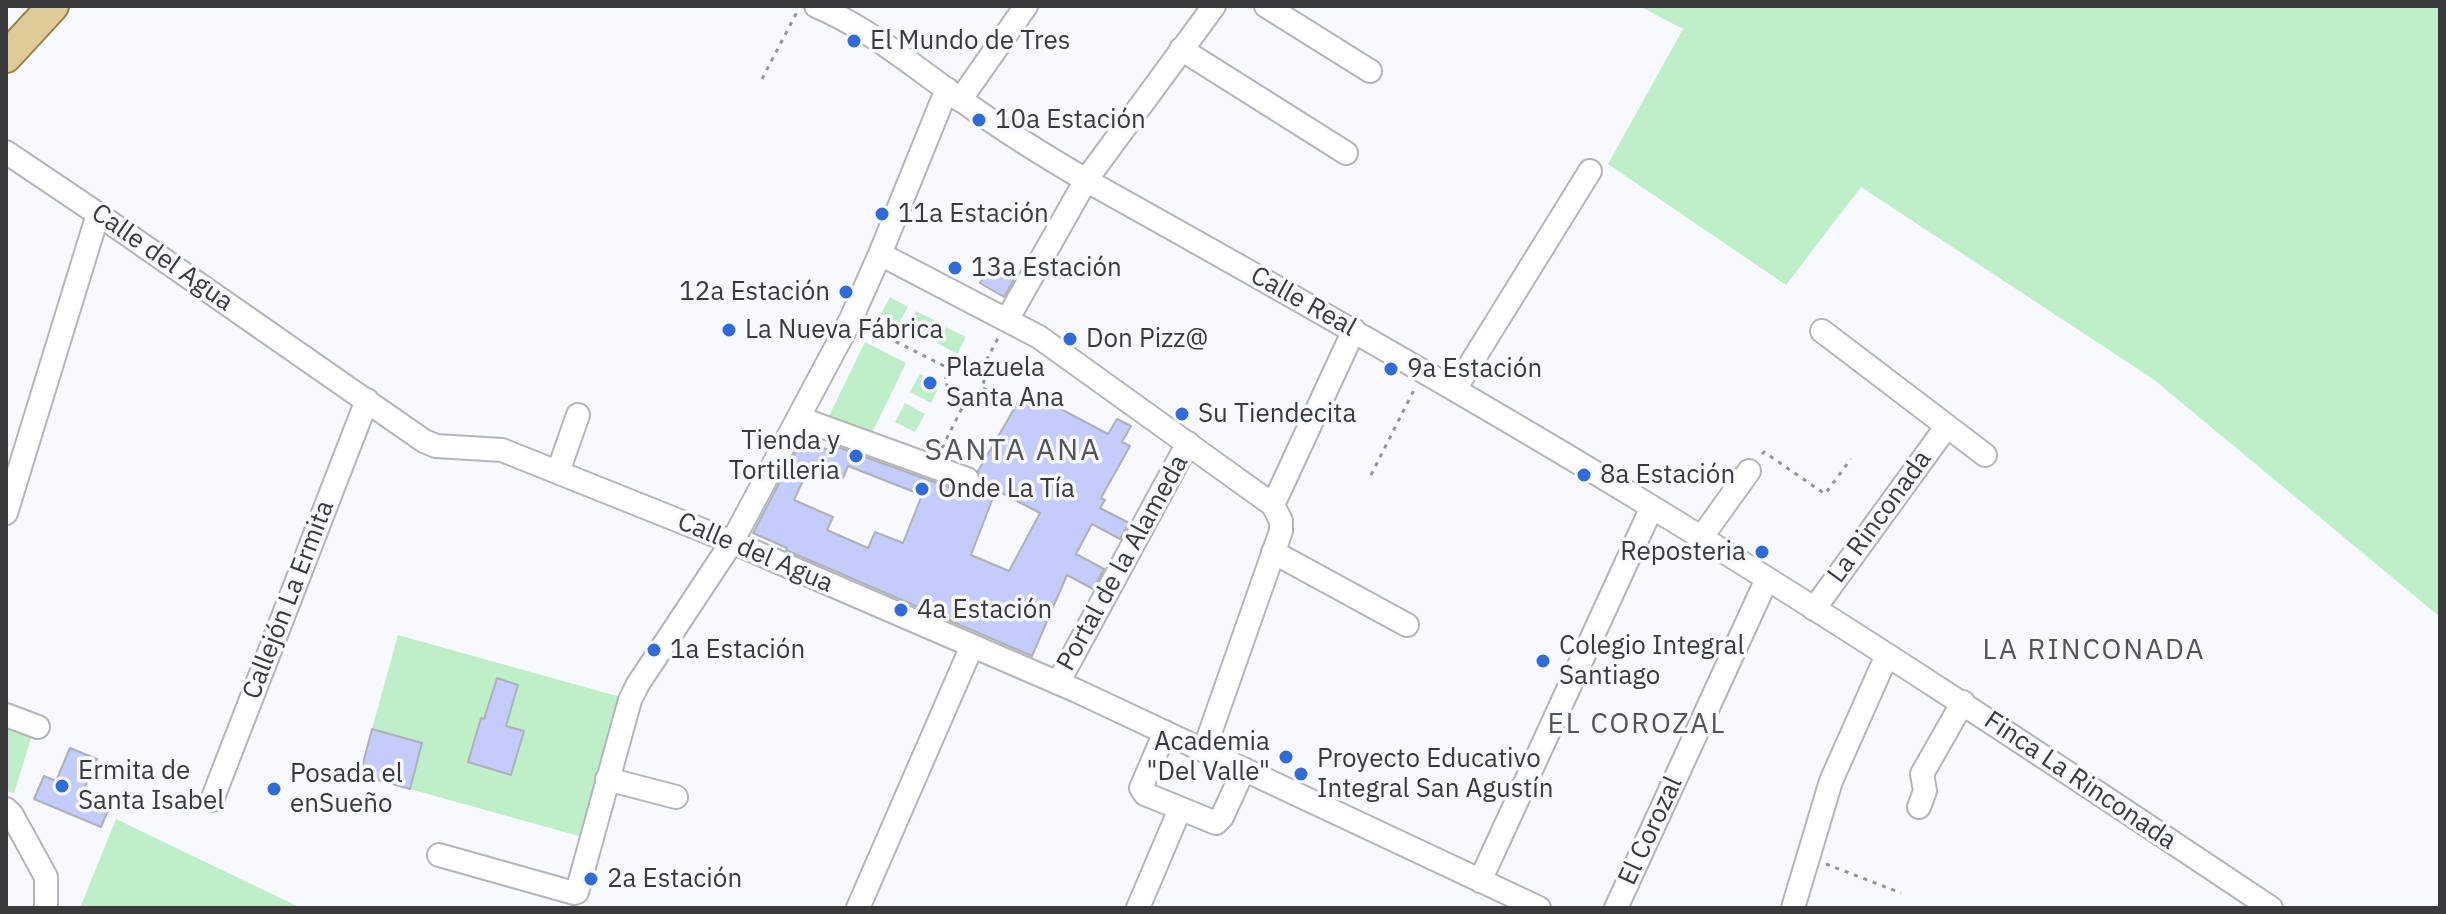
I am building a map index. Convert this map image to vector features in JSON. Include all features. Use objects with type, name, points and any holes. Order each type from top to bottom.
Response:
[{"type":"main road","points":[[6,57],[53,6]]},
{"type":"street","name":"Calle Real","points":[[816,6],[843,17],[1086,180],[1423,370],[1793,595]]},
{"type":"street","points":[[439,855],[577,892],[630,700],[638,684],[732,542],[799,418],[851,319],[954,94],[1026,6]]},
{"type":"street","points":[[1007,320],[1086,180],[1214,6]]},
{"type":"street","points":[[1266,6],[1370,71]]},
{"type":"street","points":[[1181,49],[1346,153]]},
{"type":"street","name":"Calle del Agua","points":[[6,152],[424,441],[436,446],[502,450],[732,542],[1058,683],[1204,750],[1480,881],[1497,899],[1539,908]]},
{"type":"street","points":[[1455,389],[1590,171]]},
{"type":"street","points":[[6,513],[98,214]]},
{"type":"street","points":[[880,254],[1039,337],[1273,505],[1281,521],[1281,531],[1204,750]]},
{"type":"street","points":[[1273,505],[1354,330]]},
{"type":"street","name":"La Rinconada","points":[[1822,331],[1985,455]]},
{"type":"street","name":"Callejón La Ermita","points":[[212,800],[367,400]]},
{"type":"street","points":[[558,472],[578,415]]},
{"type":"street","points":[[799,418],[967,479]]},
{"type":"street","name":"La Rinconada","points":[[1814,609],[1947,426]]},
{"type":"street","name":"Portal de la Alameda","points":[[1058,683],[1188,443]]},
{"type":"street","points":[[1701,538],[1749,471]]},
{"type":"street","points":[[1480,881],[1652,507]]},
{"type":"street","points":[[1273,552],[1407,625]]},
{"type":"street","name":"El Corozal","points":[[1616,908],[1767,579]]},
{"type":"street","name":"La Rinconada","points":[[1793,595],[1887,655]]},
{"type":"street","points":[[858,908],[972,646]]},
{"type":"street","points":[[1793,908],[1831,781],[1887,655]]},
{"type":"street","name":"Finca La Rinconada","points":[[1887,655],[1963,702],[2271,908]]},
{"type":"street","points":[[1919,807],[1924,796],[1922,774],[1926,763],[1963,702]]},
{"type":"street","points":[[6,715],[38,727]]},
{"type":"street","points":[[1165,732],[1141,790],[1180,809],[1211,822],[1219,821],[1244,769]]},
{"type":"street","points":[[607,779],[676,797]]},
{"type":"street","points":[[6,809],[46,877],[46,908]]},
{"type":"street","points":[[1138,908],[1180,809]]},
{"type":"path","points":[[762,79],[800,6]]},
{"type":"path","points":[[851,319],[949,368]]},
{"type":"path","points":[[982,369],[1007,320]]},
{"type":"path","points":[[969,360],[982,369],[983,388],[979,393],[967,398],[951,392],[946,376],[954,362],[969,360]]},
{"type":"path","points":[[1371,475],[1423,370]]},
{"type":"path","points":[[983,388],[1017,406]]},
{"type":"path","points":[[933,465],[967,398]]},
{"type":"path","points":[[1749,471],[1764,452],[1825,494],[1851,459]]},
{"type":"path","points":[[1806,857],[1901,893]]},
{"type":"green space","points":[[1639,6],[2440,6],[2440,617],[2153,379],[1861,187],[1786,285],[1608,164],[1683,29]]},
{"type":"green space","points":[[890,297],[908,307],[899,323],[881,314]]},
{"type":"green space","points":[[916,311],[936,321],[928,338],[908,328]]},
{"type":"green space","points":[[946,327],[966,337],[957,354],[937,343]]},
{"type":"green space","points":[[865,342],[906,363],[870,437],[829,416]]},
{"type":"green space","points":[[920,374],[940,384],[931,403],[910,392]]},
{"type":"green space","points":[[905,403],[925,414],[915,432],[895,422]]},
{"type":"green space","points":[[398,635],[624,698],[586,838],[410,789],[372,729]]},
{"type":"green space","points":[[6,724],[33,732],[14,793],[6,791]]},
{"type":"green space","points":[[116,819],[301,908],[80,908]]},
{"type":"building","points":[[992,263],[1016,276],[1004,297],[980,283]]},
{"type":"building","points":[[1025,390],[1108,434],[1117,419],[1131,426],[1122,442],[1130,446],[1101,498],[1105,500],[1100,508],[1129,523],[1120,539],[1092,524],[1076,554],[1104,569],[1093,589],[1067,575],[1032,656],[753,533],[803,438],[830,451],[832,445],[962,492],[975,490],[980,483],[978,471]],"holes":[[[810,465],[843,478],[848,466],[922,495],[903,543],[875,532],[868,548],[827,530],[833,517],[794,500]],[[996,490],[1040,513],[1009,571],[971,555]]]},
{"type":"building","points":[[497,678],[518,685],[506,726],[524,731],[511,775],[468,762]]},
{"type":"building","points":[[372,729],[422,743],[410,789],[360,775]]},
{"type":"building","name":"Ermita de Santa Isabel","points":[[70,748],[97,759],[83,791],[111,803],[101,827],[34,799],[44,776],[56,781]]},
{"type":"place","name":"El Mundo de Tres","points":[[854,41]]},
{"type":"place","name":"10a Estación","points":[[979,120]]},
{"type":"place","name":"11a Estación","points":[[882,214]]},
{"type":"place","name":"13a Estación","points":[[955,268]]},
{"type":"place","name":"12a Estación","points":[[846,292]]},
{"type":"place","name":"La Nueva Fábrica","points":[[729,330]]},
{"type":"place","name":"Don Pizz@","points":[[1070,339]]},
{"type":"place","name":"9a Estación","points":[[1391,369]]},
{"type":"place","name":"Plazuela Santa Ana","points":[[930,383]]},
{"type":"place","name":"Su Tiendecita","points":[[1182,414]]},
{"type":"place","name":"Tienda y Tortilleria","points":[[856,456]]},
{"type":"place","name":"8a Estación","points":[[1584,475]]},
{"type":"place","name":"Onde La Tía","points":[[922,489]]},
{"type":"place","name":"Reposteria","points":[[1762,552]]},
{"type":"place","name":"4a Estación","points":[[901,610]]},
{"type":"place","name":"1a Estación","points":[[654,650]]},
{"type":"place","name":"Colegio Integral Santiago","points":[[1543,661]]},
{"type":"place","name":"Academia \"Del Valle\"","points":[[1286,757]]},
{"type":"place","name":"Proyecto Educativo Integral San Agustín","points":[[1301,774]]},
{"type":"place","name":"Ermita de Santa Isabel","points":[[62,786]]},
{"type":"place","name":"Posada el enSueño","points":[[274,789]]},
{"type":"place","name":"2a Estación","points":[[591,879]]},
{"type":"district","name":"SANTA ANA","points":[[1013,451]]},
{"type":"district","name":"LA RINCONADA","points":[[2094,651]]},
{"type":"district","name":"EL COROZAL","points":[[1637,725]]}]
